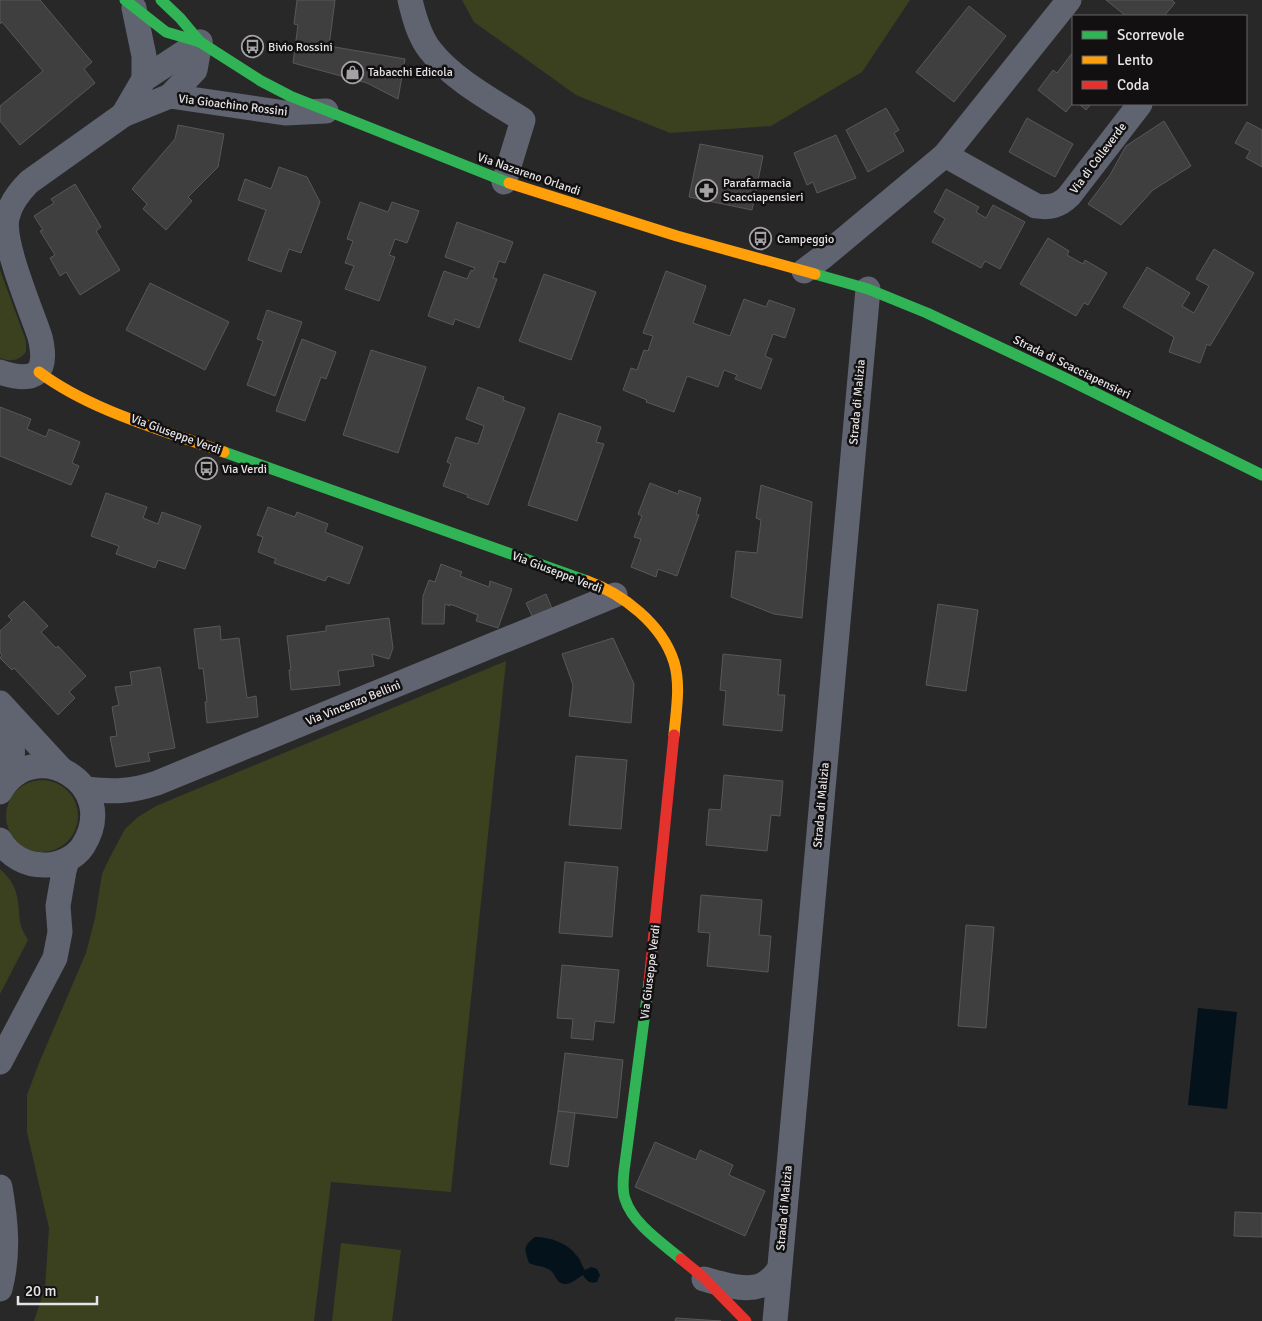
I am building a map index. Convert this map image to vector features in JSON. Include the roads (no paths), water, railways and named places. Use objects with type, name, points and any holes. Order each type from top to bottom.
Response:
[{"type":"street","name":"Via Nazareno Orlandi","points":[[161,0],[180,18],[200,42]]},
{"type":"street","points":[[410,0],[418,28],[425,42],[437,58],[459,77],[523,120],[504,182]]},
{"type":"street","points":[[804,271],[945,156],[1069,0]]},
{"type":"street","name":"Via Nazareno Orlandi","points":[[130,4],[166,32],[200,42],[277,90],[504,182],[678,236],[868,289]]},
{"type":"street","points":[[130,4],[144,56],[144,79]]},
{"type":"street","name":"Via Gioachino Rossini","points":[[123,115],[144,79],[200,42]]},
{"type":"street","name":"Via Gioachino Rossini","points":[[39,372],[43,362],[42,344],[9,246],[7,224],[11,207],[17,196],[29,182],[123,115],[170,96],[195,70],[200,42]]},
{"type":"street","name":"Via Gioachino Rossini","points":[[170,96],[285,113],[326,111]]},
{"type":"street","name":"Via di Colleverde","points":[[945,156],[1036,206],[1046,208],[1057,206],[1069,196],[1139,105]]},
{"type":"street","name":"Strada di Scacciapensieri","points":[[868,289],[927,313],[1065,378],[1262,475]]},
{"type":"street","name":"Strada di Malizia","points":[[775,1321],[868,289]]},
{"type":"street","points":[[0,372],[18,377],[29,376],[39,372]]},
{"type":"street","name":"Via Giuseppe Verdi","points":[[39,372],[58,387],[90,403],[579,578],[615,595],[638,612],[659,635],[673,661],[678,684],[653,952],[624,1171],[624,1195],[632,1212],[645,1227],[704,1279],[746,1321]]},
{"type":"street","name":"Via Vincenzo Bellini","points":[[86,788],[125,792],[178,776],[615,595]]},
{"type":"street","points":[[0,703],[60,768],[74,776],[86,788],[92,804],[94,820],[90,836],[81,850],[67,860],[52,866],[35,865],[22,861],[10,853],[0,842]]},
{"type":"street","points":[[0,703],[12,738],[13,762],[4,786]]},
{"type":"street","points":[[4,786],[19,772],[32,767],[60,768]]},
{"type":"street","points":[[0,1062],[55,958],[60,932],[58,906],[67,860]]},
{"type":"street","points":[[35,865],[58,906]]},
{"type":"street","points":[[0,1187],[6,1231],[4,1270],[0,1289]]},
{"type":"street","name":"Via Giuseppe Verdi","points":[[704,1279],[726,1285],[752,1287],[768,1281],[779,1270]]},
{"type":"place","name":"Bivio Rossini","points":[[252,47]]},
{"type":"place","name":"Tabacchi Edicola","points":[[352,72]]},
{"type":"place","name":"Parafarmacia Scacciapensieri","points":[[707,190]]},
{"type":"place","name":"Campeggio","points":[[761,239]]},
{"type":"place","name":"Via Verdi","points":[[206,469]]}]
